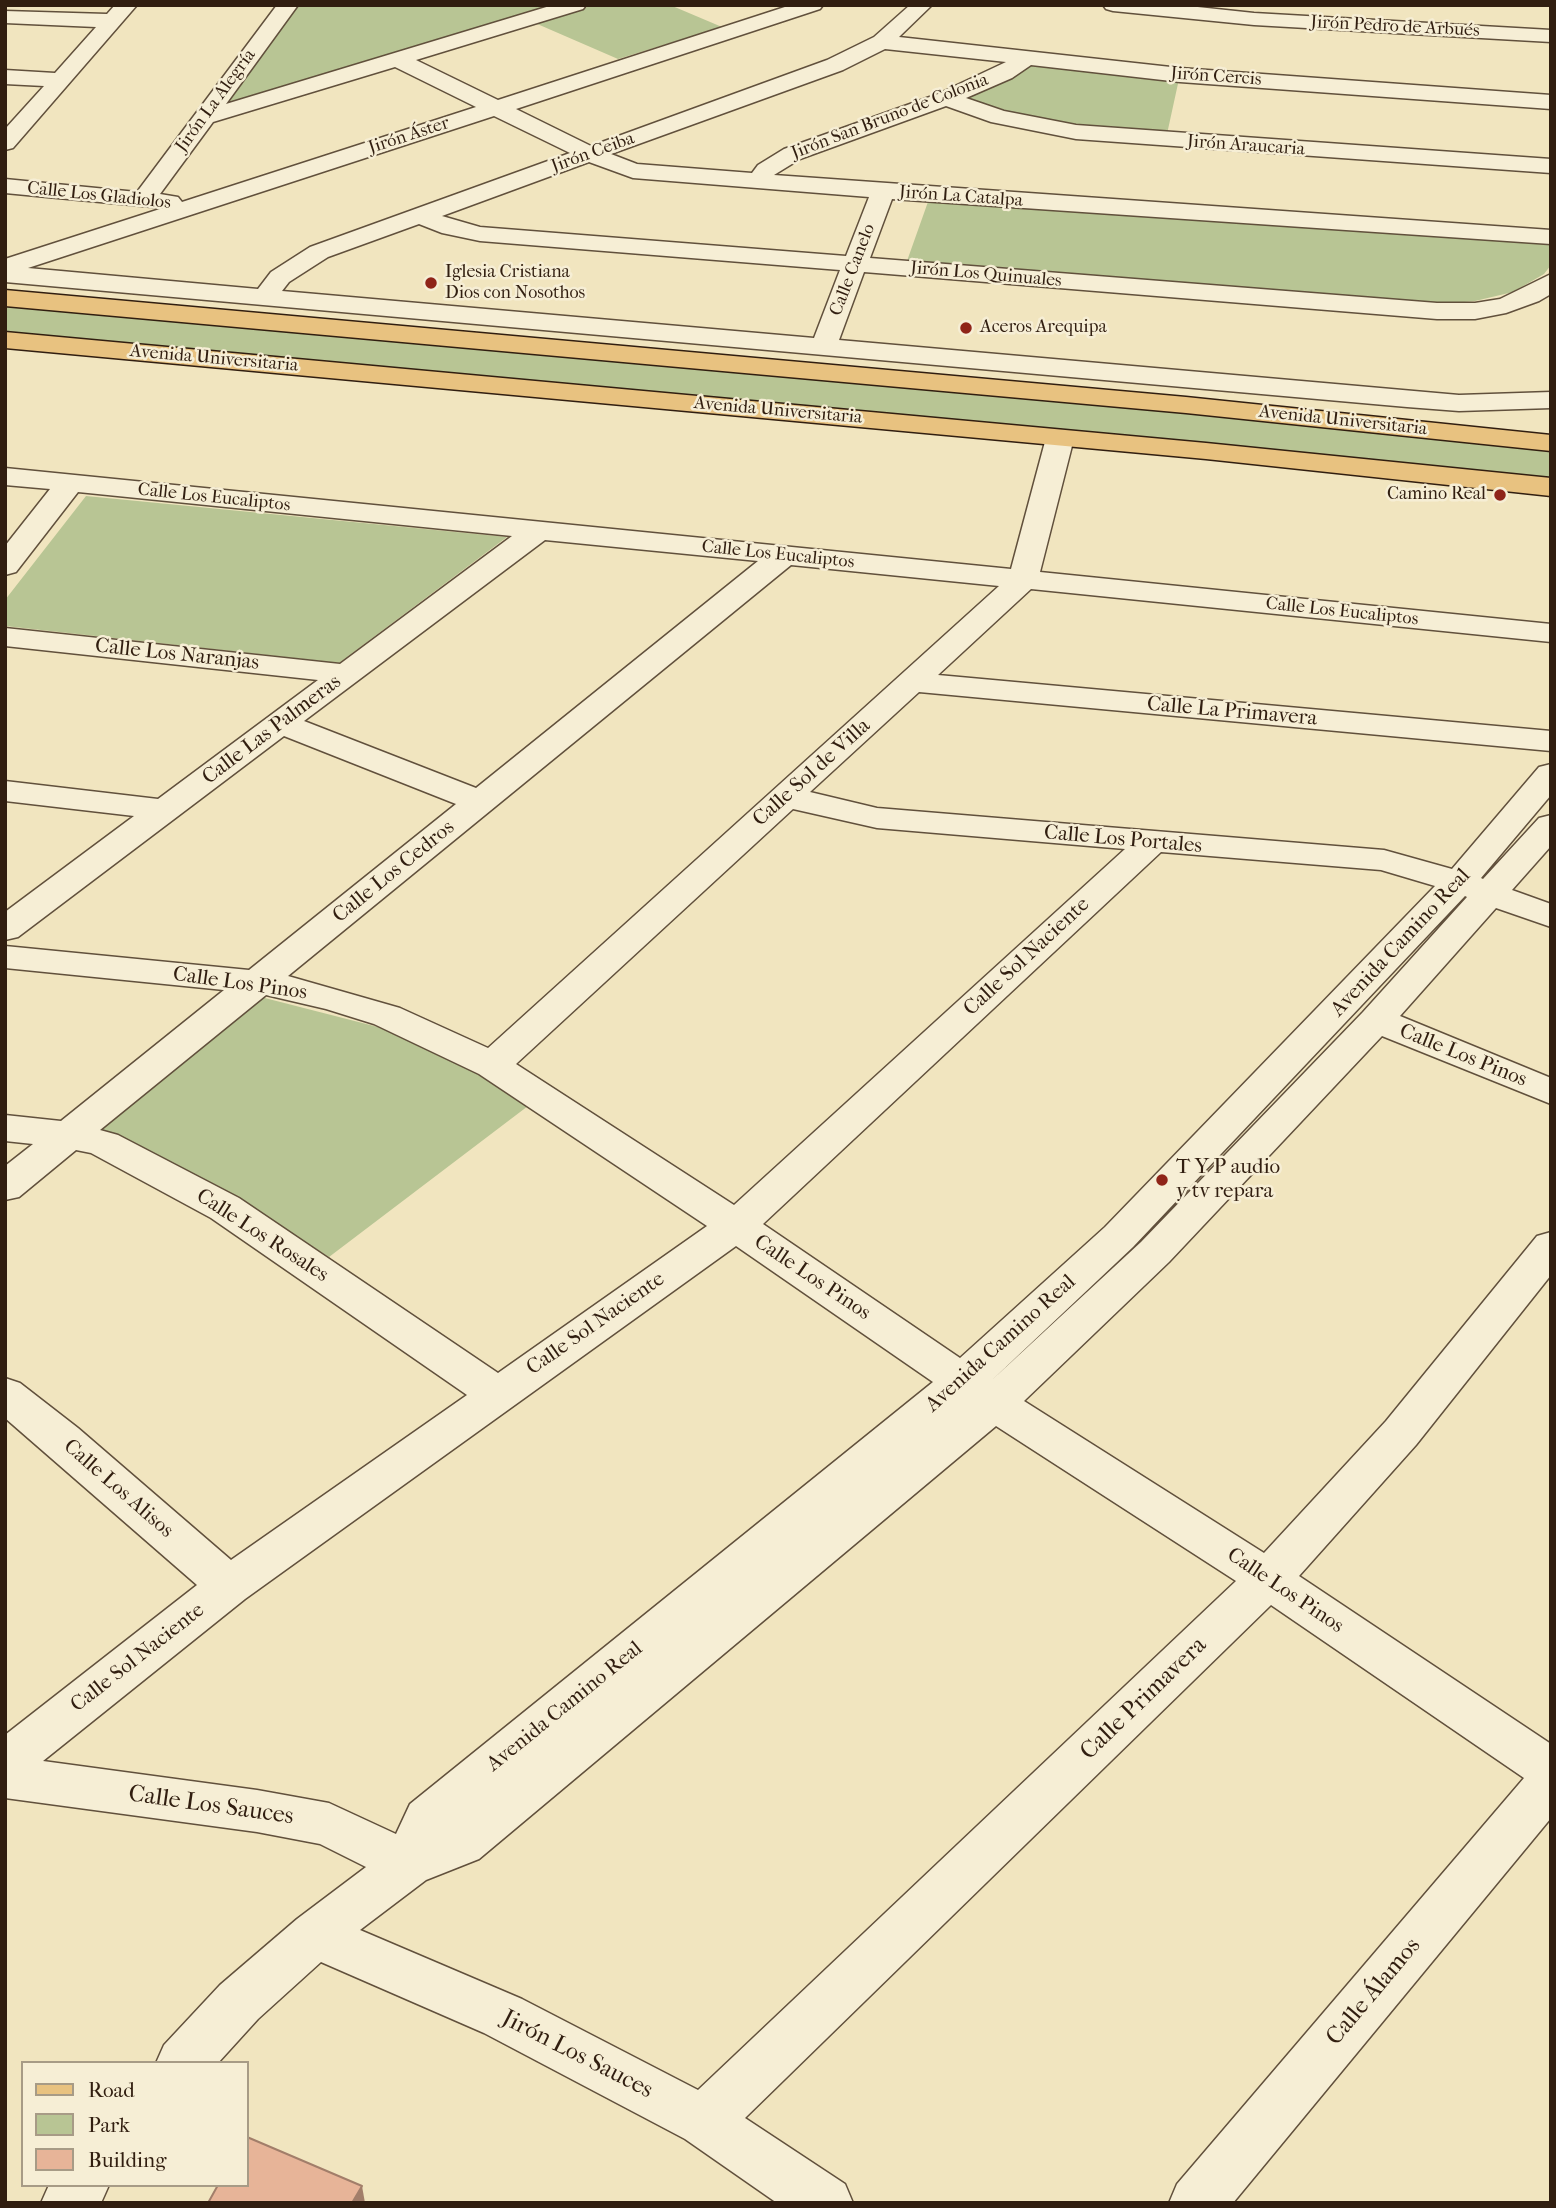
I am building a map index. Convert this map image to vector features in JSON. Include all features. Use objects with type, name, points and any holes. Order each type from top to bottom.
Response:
[{"type":"main road","name":"Avenida Universitaria","points":[[5,298],[1072,395],[1551,443]]},
{"type":"main road","name":"Avenida Universitaria","points":[[6,340],[1206,450],[1551,487]]},
{"type":"main road","points":[[903,355],[1072,395]]},
{"type":"main road","points":[[1206,450],[1225,448],[1239,442],[1246,434],[1244,424],[1235,416],[1219,409]]},
{"type":"main road","points":[[663,427],[825,415]]},
{"type":"main road","points":[[1348,464],[1331,458],[1320,449],[1316,440],[1321,431],[1333,425],[1351,422]]},
{"type":"street","name":"Jirón La Alegría","points":[[145,198],[288,5]]},
{"type":"street","points":[[566,5],[574,6]]},
{"type":"street","name":"Jirón Áster","points":[[5,268],[813,5]]},
{"type":"street","name":"Jirón Ceiba","points":[[264,298],[280,277],[319,252],[835,65],[881,42],[922,5]]},
{"type":"street","name":"Jirón Pedro de Arbués","points":[[1113,5],[1259,12],[1417,29],[1551,36]]},
{"type":"street","points":[[1417,29],[1429,5]]},
{"type":"street","points":[[203,118],[574,6]]},
{"type":"street","points":[[1250,80],[1259,12]]},
{"type":"street","points":[[5,17],[120,13]]},
{"type":"street","points":[[9,135],[120,13]]},
{"type":"street","name":"Jirón Cercis","points":[[881,42],[1250,80],[1551,102]]},
{"type":"street","name":"Jirón San Bruno de Colonia","points":[[758,181],[766,170],[792,153],[946,99],[1004,73],[1027,58]]},
{"type":"street","name":"Jirón La Catalpa","points":[[396,59],[590,154],[634,171],[1551,237]]},
{"type":"street","points":[[5,78],[61,80]]},
{"type":"street","name":"Jirón Araucaria","points":[[946,99],[999,117],[1076,132],[1551,166]]},
{"type":"street","name":"Calle Los Gladiolos","points":[[5,186],[145,198],[193,206]]},
{"type":"street","name":"Calle Canelo","points":[[823,348],[883,191]]},
{"type":"street","name":"Jirón Los Quinuales","points":[[418,215],[451,228],[480,234],[1437,312],[1475,311],[1506,305],[1530,296],[1551,282]]},
{"type":"street","name":"Avenida Universitaria","points":[[5,274],[1407,399],[1471,403],[1551,400]]},
{"type":"street","points":[[1023,580],[1060,438]]},
{"type":"street","name":"Calle Los Eucaliptos","points":[[5,477],[1551,634]]},
{"type":"street","points":[[5,566],[70,483]]},
{"type":"street","name":"Calle Las Palmeras","points":[[5,929],[538,531]]},
{"type":"street","name":"Calle Los Cedros","points":[[5,1187],[783,556]]},
{"type":"street","name":"Calle Sol de Villa","points":[[492,1065],[1023,580]]},
{"type":"street","name":"Calle Los Naranjas","points":[[5,637],[348,674]]},
{"type":"street","name":"Calle La Primavera","points":[[912,682],[1551,741]]},
{"type":"street","points":[[281,724],[481,802]]},
{"type":"street","name":"Avenida Camino Real","points":[[185,2061],[239,2002],[315,1935],[408,1864],[461,1844],[979,1392],[1155,1252],[1376,1020],[1474,888],[1551,774]]},
{"type":"street","points":[[5,791],[165,810]]},
{"type":"street","name":"Calle Los Portales","points":[[786,797],[877,818],[1151,843],[1384,860],[1551,916]]},
{"type":"street","name":"Avenida Camino Real","points":[[979,1392],[1119,1237],[1474,888],[1551,825]]},
{"type":"street","name":"Calle Sol Naciente","points":[[5,1763],[229,1586],[736,1226],[1151,843]]},
{"type":"street","name":"Calle Los Pinos","points":[[5,957],[258,982],[338,1000],[387,1016],[492,1065],[736,1226],[979,1392],[1268,1579],[1551,1770]]},
{"type":"street","name":"Calle Los Pinos","points":[[1376,1020],[1551,1092]]},
{"type":"street","name":"Calle Los Rosales","points":[[5,1128],[70,1135],[104,1144],[225,1208],[498,1394]]},
{"type":"street","name":"Calle Primavera","points":[[704,2121],[1268,1579],[1401,1433],[1551,1246]]},
{"type":"street","name":"Calle Los Alisos","points":[[5,1394],[62,1440],[229,1586]]},
{"type":"street","name":"Calle Los Sauces","points":[[5,1777],[257,1811],[329,1824],[408,1864]]},
{"type":"street","name":"Calle Álamos","points":[[1197,2203],[1551,1782]]},
{"type":"street","name":"Jirón Los Sauces","points":[[315,1935],[503,2016],[704,2121],[825,2203]]},
{"type":"street","points":[[69,2203],[80,2187]]},
{"type":"green space","points":[[298,5],[533,5],[552,8],[227,105]]},
{"type":"green space","points":[[594,5],[670,5],[722,27],[618,59],[535,23]]},
{"type":"green space","points":[[1030,62],[1179,79],[1167,134],[1086,128],[1005,113],[964,97]]},
{"type":"green space","points":[[929,199],[1551,243],[1551,265],[1544,274],[1513,292],[1475,301],[1432,305],[907,261]]},
{"type":"green space","points":[[5,304],[1203,413],[1551,449],[1551,481],[5,334]]},
{"type":"green space","points":[[86,496],[507,537],[339,663],[5,626],[5,600]]},
{"type":"green space","points":[[257,996],[378,1027],[432,1050],[482,1076],[528,1106],[329,1257],[245,1203],[123,1139],[95,1128]]},
{"type":"building","points":[[248,2137],[362,2186],[352,2203],[208,2203],[217,2187],[248,2187]]},
{"type":"place","name":"Iglesia Cristiana Dios con Nosothos","points":[[431,283]]},
{"type":"place","name":"Aceros Arequipa","points":[[966,328]]},
{"type":"place","name":"Camino Real","points":[[1500,495]]},
{"type":"place","name":"T Y P audio y tv repara","points":[[1162,1180]]}]
